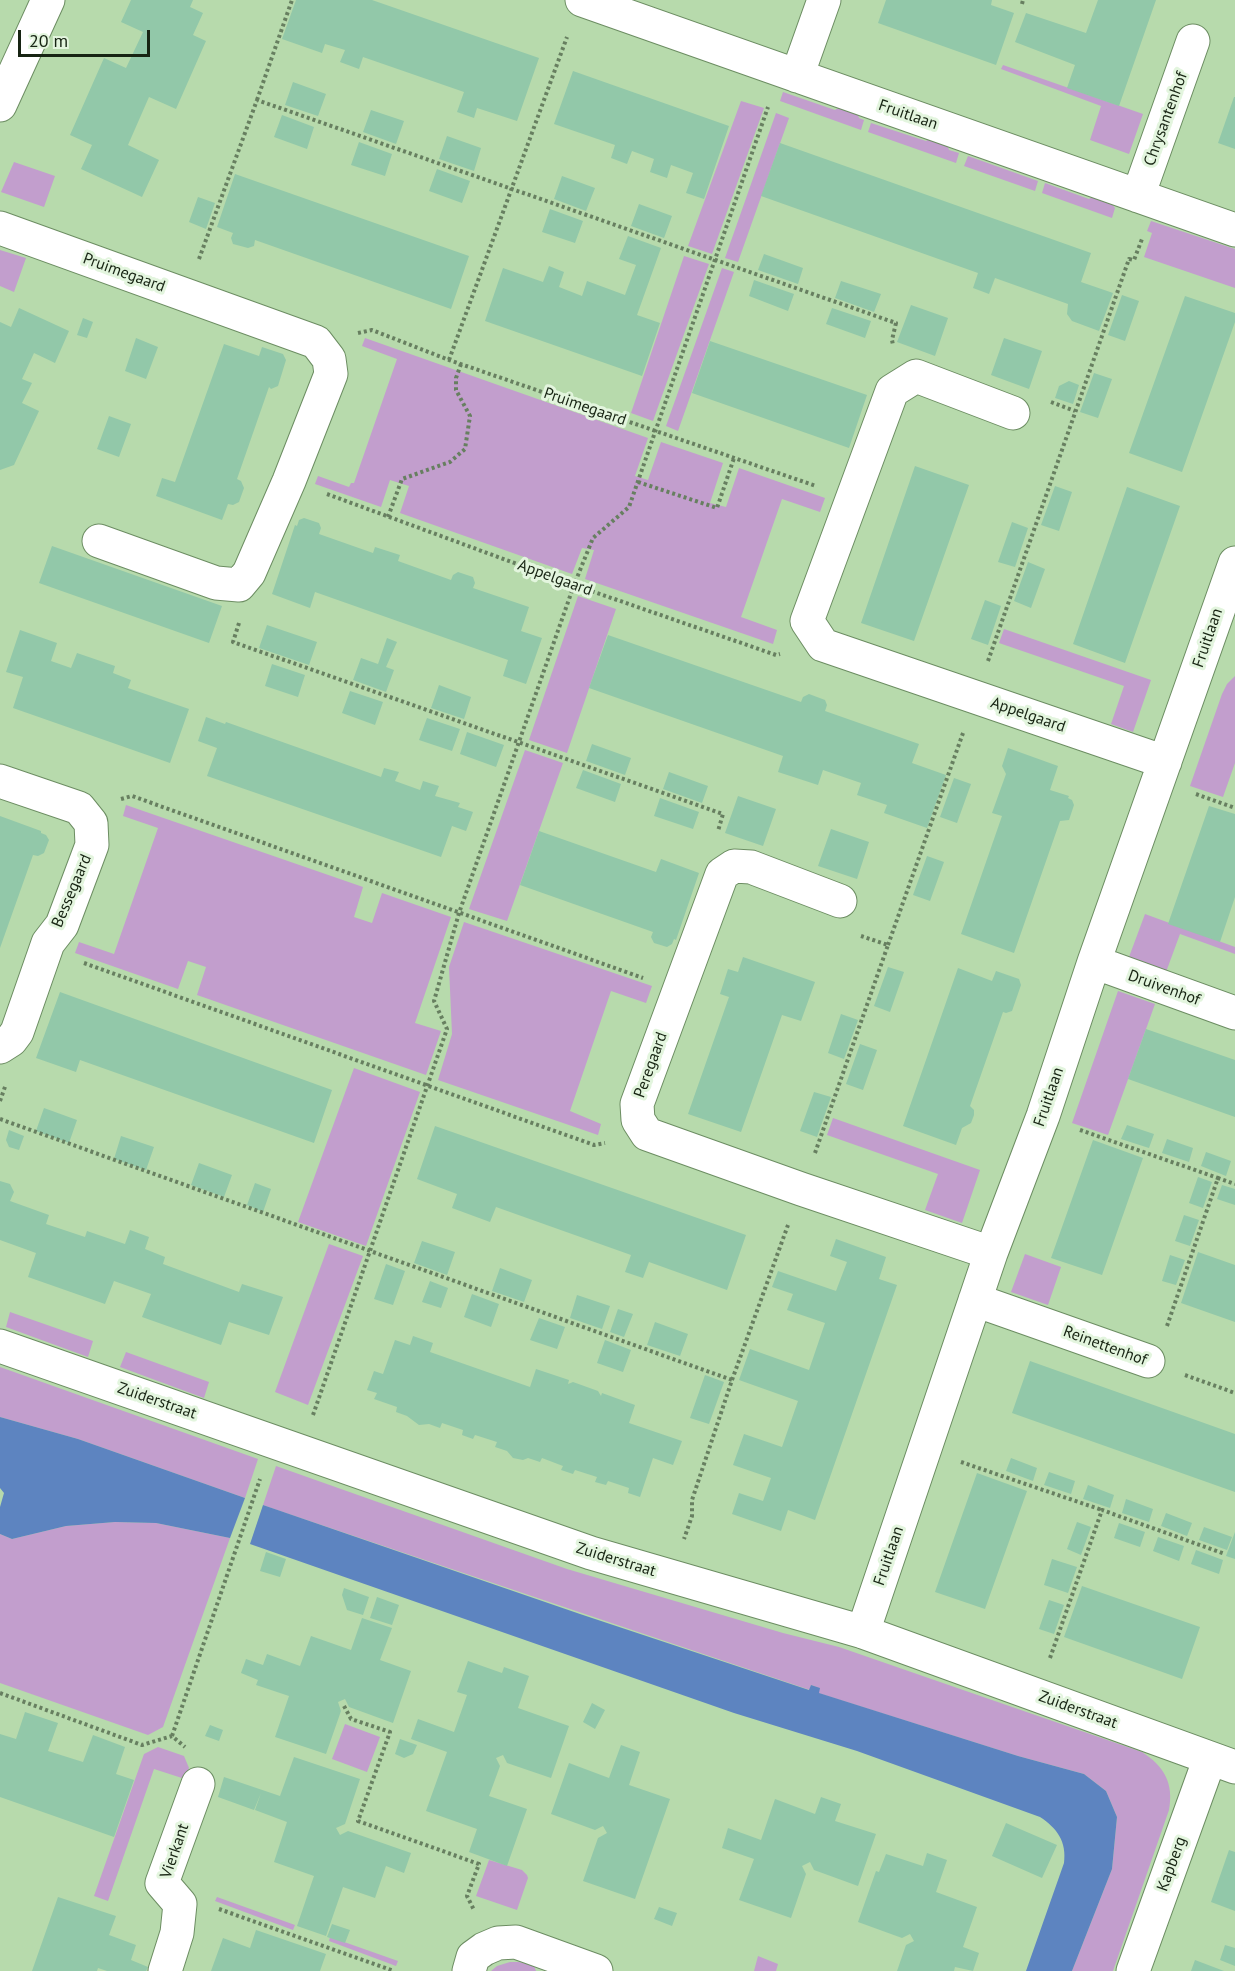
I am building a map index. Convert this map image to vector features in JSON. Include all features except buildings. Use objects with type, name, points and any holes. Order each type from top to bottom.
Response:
[{"type":"street","points":[[0,105],[48,0]]},
{"type":"street","name":"Fruitlaan","points":[[582,0],[1235,230]]},
{"type":"street","points":[[789,73],[824,0]]},
{"type":"street","name":"Chrysantenhof","points":[[1146,199],[1193,41]]},
{"type":"street","name":"Pruimegaard","points":[[0,228],[316,342]]},
{"type":"street","points":[[99,541],[216,583],[239,585],[249,573],[289,481],[331,374],[329,359],[316,342]]},
{"type":"street","points":[[823,645],[807,621],[892,391],[916,376],[1013,413]]},
{"type":"street","name":"Fruitlaan","points":[[863,1632],[990,1252],[1043,1116],[1094,962],[1165,762],[1227,613],[1235,562]]},
{"type":"street","name":"Appelgaard","points":[[823,645],[1165,762]]},
{"type":"street","points":[[0,781],[79,808]]},
{"type":"street","name":"Bessegaard","points":[[0,1047],[11,1040],[17,1032],[48,943],[62,925],[92,845],[91,824],[79,808]]},
{"type":"street","points":[[734,866],[751,867],[840,901]]},
{"type":"street","name":"Peregaard","points":[[647,1134],[638,1120],[637,1104],[722,874],[734,866]]},
{"type":"street","name":"Druivenhof","points":[[1094,962],[1235,1013]]},
{"type":"street","points":[[647,1134],[801,1189],[990,1252]]},
{"type":"street","name":"Reinettenhof","points":[[975,1300],[1151,1362]]},
{"type":"street","name":"Zuiderstraat","points":[[0,1346],[591,1553],[863,1632],[1222,1762]]},
{"type":"street","name":"Kapberg","points":[[1133,1971],[1222,1762]]},
{"type":"street","name":"Vierkant","points":[[165,1971],[177,1934],[180,1904],[162,1883],[198,1784]]},
{"type":"street","points":[[469,1971],[473,1957],[498,1943],[516,1942],[596,1971]]},
{"type":"path","points":[[186,296],[292,0]]},
{"type":"path","points":[[449,360],[569,33]]},
{"type":"path","points":[[300,1452],[447,1029],[434,1002],[459,913],[574,585],[593,538],[629,507],[715,261],[789,73]]},
{"type":"path","points":[[257,100],[896,323],[892,340],[905,383]]},
{"type":"path","points":[[672,1576],[692,1516],[692,1500],[732,1380],[888,945],[1129,259],[1134,260],[1146,199]]},
{"type":"path","name":"Pruimegaard","points":[[316,342],[372,330],[449,360],[854,499]]},
{"type":"path","points":[[388,517],[402,478],[450,462],[465,449],[470,416],[456,390],[456,378],[461,364]]},
{"type":"path","points":[[638,482],[717,508],[734,458]]},
{"type":"path","name":"Appelgaard","points":[[289,481],[574,585],[776,655],[823,645]]},
{"type":"path","points":[[239,585],[246,605],[233,642],[723,814],[717,834],[734,866]]},
{"type":"path","points":[[79,808],[132,796],[678,990]]},
{"type":"path","points":[[840,901],[843,930],[888,945]]},
{"type":"path","points":[[48,943],[74,960],[594,1145],[647,1134]]},
{"type":"path","points":[[1043,1116],[1235,1184]]},
{"type":"path","points":[[0,1119],[732,1380]]},
{"type":"path","points":[[1151,1362],[1218,1178]]},
{"type":"path","name":"Reinettenhof","points":[[1151,1362],[1235,1394]]},
{"type":"path","points":[[925,1449],[1225,1554]]},
{"type":"path","points":[[172,1736],[257,1488]]},
{"type":"path","points":[[1037,1695],[1102,1510]]},
{"type":"path","points":[[0,1694],[142,1745],[172,1736],[183,1744],[201,1769],[198,1784]]},
{"type":"path","points":[[344,1706],[351,1719],[390,1732],[358,1821],[479,1864],[467,1896],[491,1946]]},
{"type":"path","points":[[180,1904],[212,1906],[393,1971]]},
{"type":"shaded area","points":[[1003,65],[1143,114],[1129,154],[1090,140],[1101,106],[1001,69]]},
{"type":"shaded area","points":[[783,92],[835,110],[843,105],[856,110],[859,118],[864,120],[861,130],[780,101]]},
{"type":"shaded area","points":[[741,101],[764,108],[712,254],[688,246]]},
{"type":"shaded area","points":[[776,113],[789,118],[738,262],[725,258]]},
{"type":"shaded area","points":[[871,123],[926,141],[932,137],[946,142],[949,150],[959,153],[956,163],[868,132]]},
{"type":"shaded area","points":[[968,156],[1038,181],[1035,191],[964,166]]},
{"type":"shaded area","points":[[14,162],[55,176],[44,207],[1,192]]},
{"type":"shaded area","points":[[1045,183],[1089,199],[1096,195],[1109,200],[1115,208],[1112,218],[1042,193]]},
{"type":"shaded area","points":[[1151,221],[1235,249],[1235,288],[1144,257],[1152,233],[1147,231]]},
{"type":"shaded area","points":[[0,250],[26,258],[14,292],[0,286]]},
{"type":"shaded area","points":[[684,256],[709,264],[653,421],[631,413]]},
{"type":"shaded area","points":[[722,268],[734,272],[678,431],[666,426]]},
{"type":"shaded area","points":[[365,338],[648,438],[635,476],[648,480],[661,442],[723,463],[710,503],[726,507],[739,468],[825,498],[820,512],[782,499],[741,617],[777,630],[773,644],[585,579],[594,550],[582,548],[572,574],[400,513],[409,486],[390,480],[381,507],[315,484],[318,476],[349,487],[351,483],[354,483],[397,359],[362,346]]},
{"type":"shaded area","points":[[578,596],[616,609],[567,753],[529,740]]},
{"type":"shaded area","points":[[1004,629],[1151,680],[1133,732],[1111,724],[1124,686],[999,643]]},
{"type":"shaded area","points":[[1235,676],[1235,763],[1223,797],[1190,786],[1222,694],[1227,684]]},
{"type":"shaded area","points":[[525,750],[563,763],[507,921],[469,909]]},
{"type":"shaded area","points":[[126,805],[363,887],[354,917],[372,923],[382,893],[451,917],[415,1023],[441,1031],[426,1075],[197,995],[206,967],[188,961],[178,989],[75,953],[79,942],[114,954],[158,828],[123,816]]},
{"type":"shaded area","points":[[1145,914],[1235,947],[1235,954],[1180,934],[1166,972],[1129,957]]},
{"type":"shaded area","points":[[464,922],[652,986],[646,1003],[611,991],[570,1111],[601,1124],[598,1135],[438,1080],[452,1034],[449,967]]},
{"type":"shaded area","points":[[1118,991],[1155,1004],[1108,1135],[1072,1123]]},
{"type":"shaded area","points":[[354,1068],[420,1092],[366,1246],[298,1222]]},
{"type":"shaded area","points":[[833,1118],[980,1170],[962,1223],[925,1210],[938,1174],[827,1135]]},
{"type":"shaded area","points":[[329,1244],[363,1256],[308,1405],[275,1392]]},
{"type":"shaded area","points":[[1025,1254],[1061,1267],[1048,1305],[1011,1292]]},
{"type":"shaded area","points":[[10,1312],[93,1341],[88,1357],[6,1327]]},
{"type":"shaded area","points":[[126,1352],[209,1382],[204,1398],[120,1367]]},
{"type":"shaded area","points":[[0,1367],[258,1459],[245,1498],[78,1439],[0,1417]]},
{"type":"shaded area","points":[[276,1466],[567,1569],[783,1633],[839,1647],[1142,1752],[1162,1769],[1166,1776],[1170,1792],[1169,1810],[1113,1971],[1072,1971],[1112,1869],[1117,1817],[1106,1791],[1084,1774],[1018,1756],[818,1693],[819,1688],[811,1685],[810,1690],[263,1505]]},
{"type":"shaded area","points":[[115,1522],[156,1523],[230,1538],[163,1727],[148,1735],[0,1683],[0,1534],[12,1539],[66,1526]]},
{"type":"shaded area","points":[[345,1724],[380,1737],[367,1772],[332,1759]]},
{"type":"shaded area","points":[[158,1747],[184,1756],[189,1768],[185,1779],[154,1769],[108,1901],[94,1896],[144,1754]]},
{"type":"shaded area","points":[[489,1860],[522,1870],[527,1875],[517,1910],[476,1896]]},
{"type":"shaded area","points":[[217,1897],[295,1925],[293,1930],[215,1901]]},
{"type":"shaded area","points":[[330,1937],[398,1961],[396,1966],[329,1941]]},
{"type":"shaded area","points":[[758,1956],[778,1964],[776,1971],[754,1971]]},
{"type":"shaded area","points":[[510,1962],[534,1966],[536,1971],[491,1971],[497,1966]]},
{"type":"water","points":[[0,1417],[78,1439],[245,1498],[230,1538],[156,1523],[115,1522],[66,1526],[12,1539],[0,1534],[0,1507],[4,1493],[0,1488]]},
{"type":"water","points":[[263,1505],[809,1690],[811,1685],[820,1688],[819,1693],[1018,1756],[1084,1774],[1106,1791],[1117,1817],[1112,1869],[1072,1971],[1026,1971],[1065,1855],[1060,1836],[1040,1817],[857,1751],[734,1713],[250,1544]]}]
